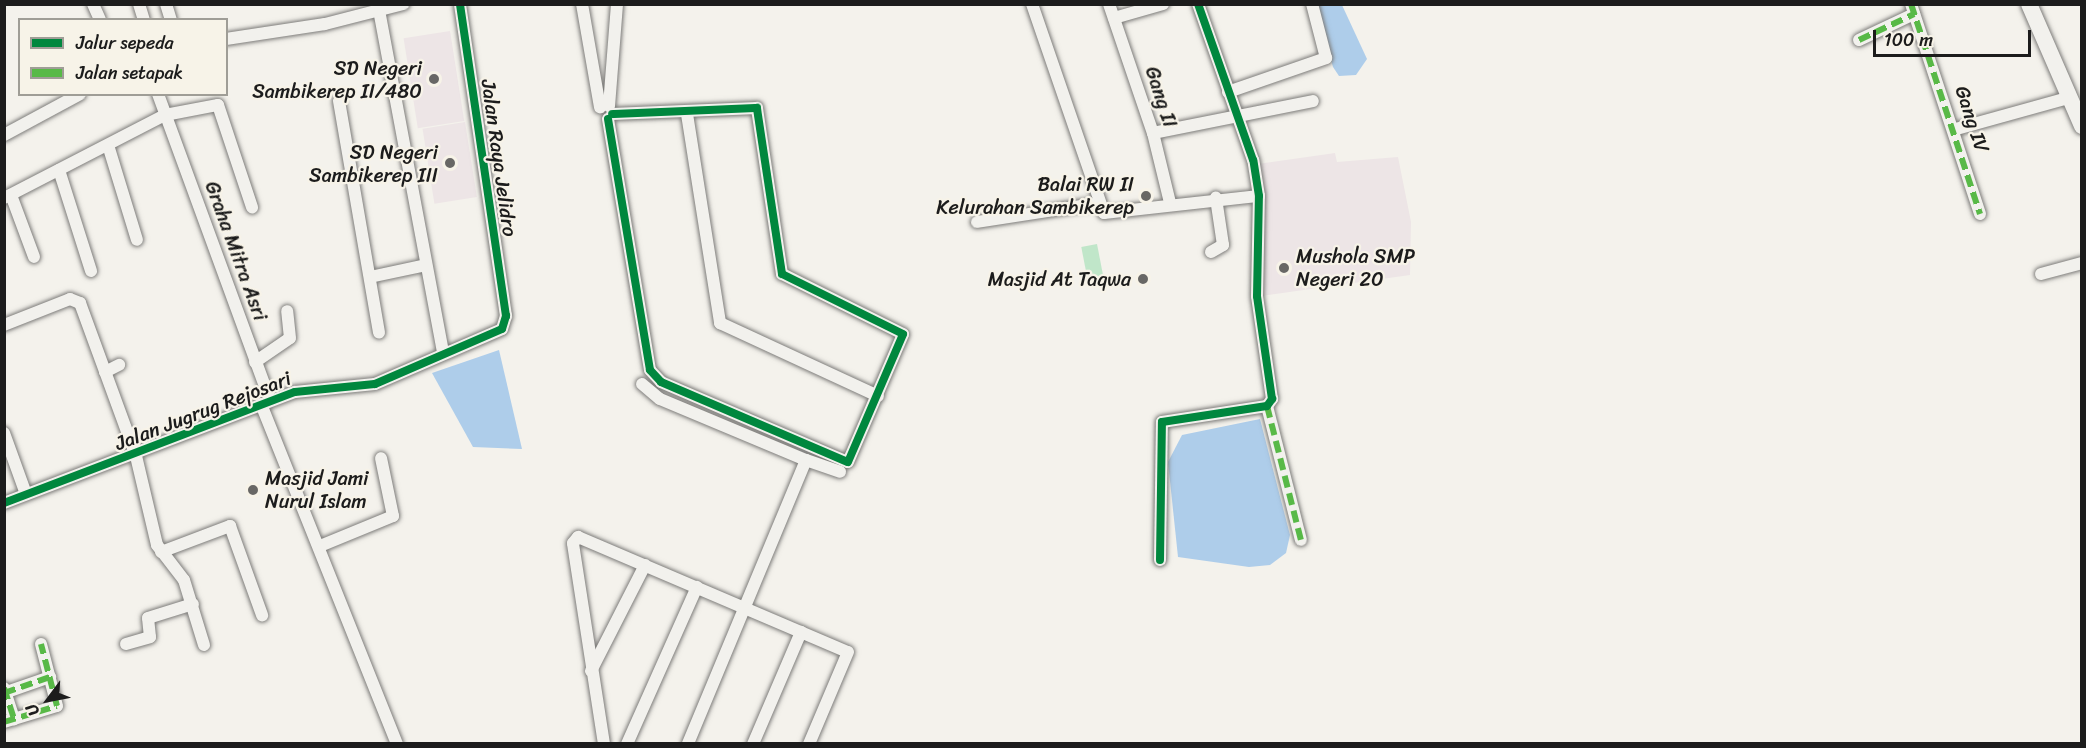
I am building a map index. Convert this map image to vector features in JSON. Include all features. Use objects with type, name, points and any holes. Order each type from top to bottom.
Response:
[{"type":"street","points":[[228,39],[402,4]]},
{"type":"street","name":"Jalan Raya Jelidro","points":[[460,4],[506,316]]},
{"type":"street","points":[[582,4],[607,112],[650,370],[661,382],[733,414],[844,462],[852,459],[903,334],[782,274],[757,108],[749,105],[687,114],[607,112]]},
{"type":"street","points":[[607,112],[617,4]]},
{"type":"street","points":[[1032,4],[1104,213],[1170,203],[1259,196]]},
{"type":"street","name":"Gang II","points":[[1109,4],[1153,133],[1170,203]]},
{"type":"street","points":[[1114,18],[1163,4]]},
{"type":"street","points":[[1160,560],[1162,422],[1267,406],[1272,399],[1257,296],[1259,196],[1237,117],[1198,4]]},
{"type":"street","points":[[1228,92],[1326,58],[1312,4]]},
{"type":"street","points":[[2030,4],[2072,97],[2082,126]]},
{"type":"street","points":[[1859,40],[1912,9]]},
{"type":"street","name":"Gang IV","points":[[1912,9],[1956,129],[1980,214]]},
{"type":"street","points":[[379,10],[443,353]]},
{"type":"street","points":[[4,135],[76,96]]},
{"type":"street","name":"Graha Mitra Asri","points":[[159,96],[255,362],[265,402]]},
{"type":"street","points":[[1956,129],[2072,97]]},
{"type":"street","points":[[339,101],[379,333]]},
{"type":"street","points":[[1153,133],[1313,101]]},
{"type":"street","name":"Graha Mitra Asri","points":[[34,257],[8,196],[165,115],[220,105],[252,207]]},
{"type":"street","points":[[687,114],[720,323],[878,396]]},
{"type":"street","points":[[108,145],[137,240]]},
{"type":"street","points":[[59,170],[91,271]]},
{"type":"street","points":[[1211,252],[1223,246],[1216,198]]},
{"type":"street","points":[[977,222],[1100,203]]},
{"type":"street","points":[[2041,274],[2082,263]]},
{"type":"street","points":[[369,277],[426,265]]},
{"type":"street","points":[[4,325],[70,299],[80,303],[136,456],[161,552],[182,576],[204,645]]},
{"type":"street","points":[[255,362],[290,338],[287,311]]},
{"type":"street","name":"Jalan Jugrug Rejosari","points":[[4,502],[136,456],[265,402],[311,388],[365,387],[502,329],[506,316]]},
{"type":"street","points":[[105,372],[119,365]]},
{"type":"street","points":[[642,384],[660,399],[840,472]]},
{"type":"street","name":"Jalan Jugrug Rejosari","points":[[265,402],[397,744]]},
{"type":"street","points":[[1267,406],[1301,540]]},
{"type":"street","points":[[727,427],[733,414]]},
{"type":"street","points":[[4,433],[7,447],[26,494]]},
{"type":"street","points":[[320,546],[393,516],[381,458]]},
{"type":"street","points":[[688,744],[806,460]]},
{"type":"street","points":[[161,552],[230,526],[262,615]]},
{"type":"street","points":[[604,744],[591,671],[574,541],[581,537],[848,652],[809,744]]},
{"type":"street","points":[[591,671],[645,565]]},
{"type":"street","points":[[627,744],[698,587]]},
{"type":"street","points":[[126,644],[151,637],[148,618],[192,604]]},
{"type":"street","points":[[753,744],[801,632]]},
{"type":"street","points":[[41,644],[50,677],[57,707],[9,720],[5,692],[50,677]]},
{"type":"shaded area","name":"SD Negeri Sambikerep II/480","points":[[450,31],[464,121],[418,128],[404,38]]},
{"type":"shaded area","name":"SD Negeri Sambikerep III","points":[[465,122],[477,197],[434,204],[423,129]]},
{"type":"shaded area","points":[[1335,153],[1337,162],[1398,157],[1411,222],[1410,275],[1261,296],[1257,164]]},
{"type":"green space","points":[[1097,244],[1103,276],[1088,279],[1081,247]]},
{"type":"water","points":[[1315,5],[1342,5],[1367,59],[1356,75],[1339,76],[1333,67]]},
{"type":"water","points":[[499,350],[522,449],[473,447],[432,373]]},
{"type":"water","points":[[1260,419],[1290,535],[1286,553],[1270,565],[1249,567],[1178,557],[1168,462],[1182,435]]},
{"type":"marked path","points":[[1911,4],[1980,214]]},
{"type":"marked path","points":[[1859,40],[1914,14]]},
{"type":"marked path","points":[[1267,406],[1301,540]]},
{"type":"marked path","points":[[4,722],[57,706],[41,644]]},
{"type":"marked path","points":[[4,693],[50,677]]},
{"type":"marked path","points":[[4,688],[14,719]]},
{"type":"cycle path","points":[[4,503],[295,392],[375,384],[502,329],[506,316],[460,4]]},
{"type":"cycle path","points":[[1160,560],[1162,422],[1267,406],[1272,399],[1257,296],[1259,196],[1253,160],[1198,4]]},
{"type":"cycle path","points":[[608,119],[650,370],[661,382],[848,462],[903,334],[782,274],[757,108],[612,114]]},
{"type":"place","name":"SD Negeri Sambikerep II/480","points":[[434,79]]},
{"type":"place","name":"SD Negeri Sambikerep III","points":[[450,163]]},
{"type":"place","name":"Balai RW II Kelurahan Sambikerep","points":[[1146,196]]},
{"type":"place","name":"Mushola SMP Negeri 20","points":[[1284,268]]},
{"type":"place","name":"Masjid At Taqwa","points":[[1143,279]]},
{"type":"place","name":"Masjid Jami Nurul Islam","points":[[253,490]]}]
